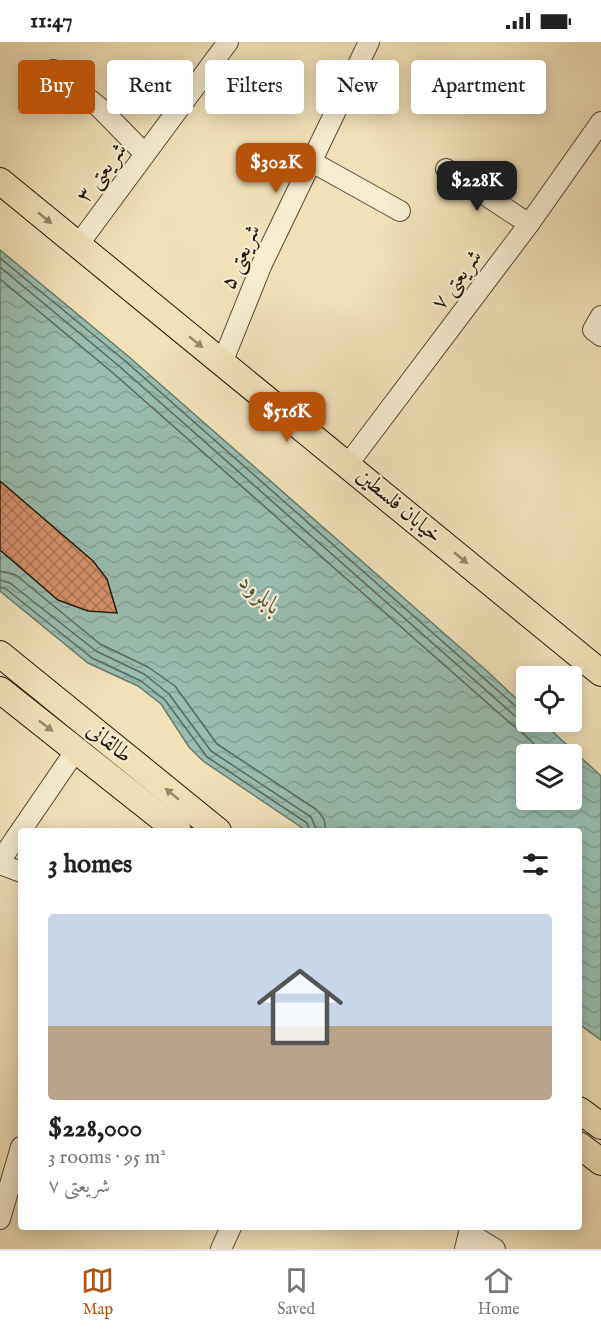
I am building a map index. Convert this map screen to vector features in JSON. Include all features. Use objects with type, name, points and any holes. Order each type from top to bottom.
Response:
[{"type":"main road","name":"خیابان فلسطین","points":[[0,182],[601,673]]},
{"type":"main road","name":"طالقانی","points":[[0,654],[214,828]]},
{"type":"main road","name":"طالقانی","points":[[0,690],[174,828]]},
{"type":"main road","points":[[582,1112],[601,1126]]},
{"type":"main road","points":[[582,1147],[601,1162]]},
{"type":"street","name":"شریعتی ۳","points":[[78,245],[228,42]]},
{"type":"street","name":"شریعتی ۵","points":[[222,363],[262,264],[369,42]]},
{"type":"street","points":[[95,104],[145,154]]},
{"type":"street","name":"شریعتی ۷","points":[[348,464],[529,224],[601,122]]},
{"type":"street","points":[[312,162],[400,211]]},
{"type":"street","points":[[446,169],[529,224]]},
{"type":"street","points":[[601,316],[593,330],[601,336]]},
{"type":"street","points":[[23,828],[76,750]]},
{"type":"street","points":[[18,835],[0,862],[18,871]]},
{"type":"street","points":[[0,1219],[13,1150]]},
{"type":"street","points":[[221,1249],[230,1230]]},
{"type":"street","points":[[465,1249],[469,1233],[495,1249]]},
{"type":"water","name":"بابلرود","points":[[0,250],[128,356],[488,672],[516,699],[516,732],[553,732],[566,744],[516,744],[516,810],[582,810],[582,759],[601,776],[601,1040],[582,1026],[582,828],[303,828],[203,761],[189,747],[161,704],[138,686],[88,663],[0,591]]},
{"type":"building","points":[[0,481],[93,561],[107,579],[117,613],[88,611],[58,600],[0,550]]}]
